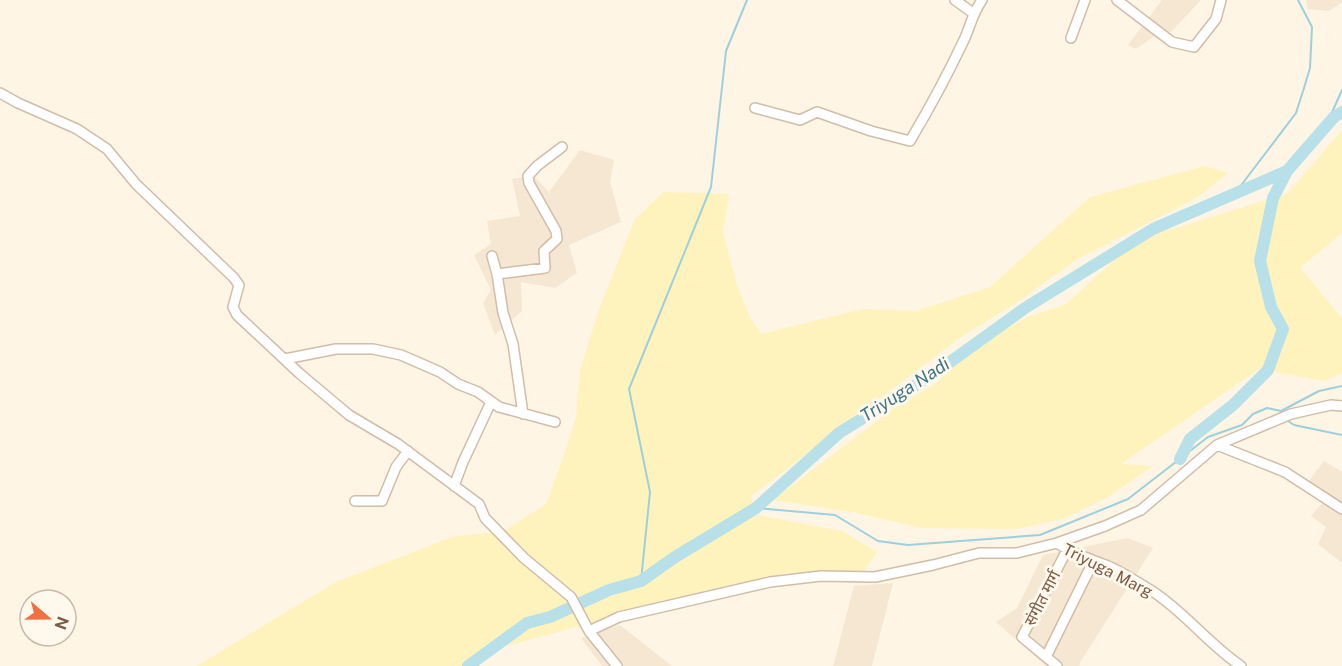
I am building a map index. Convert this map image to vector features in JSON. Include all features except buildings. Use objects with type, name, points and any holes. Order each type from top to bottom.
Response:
[{"type":"street","points":[[956,0],[973,13]]},
{"type":"street","points":[[754,108],[800,120],[817,112],[871,132],[910,141],[940,90],[966,38],[973,13],[982,0]]},
{"type":"street","points":[[1071,38],[1085,0]]},
{"type":"street","points":[[1117,0],[1172,42],[1194,47],[1216,19],[1221,0]]},
{"type":"street","points":[[0,93],[76,129],[107,149],[136,184],[234,278],[239,285],[234,307],[237,315],[349,415],[408,451],[479,504],[485,518],[524,558],[571,597],[589,631],[617,666]]},
{"type":"street","points":[[497,274],[545,268],[544,251],[558,239],[556,231],[529,183],[528,176],[562,147]]},
{"type":"street","points":[[492,256],[503,313],[513,344],[523,414]]},
{"type":"street","points":[[285,359],[336,349],[373,350],[400,356],[440,372],[510,411],[534,415],[555,422]]},
{"type":"street","points":[[454,486],[491,402]]},
{"type":"street","points":[[589,631],[620,617],[770,582],[821,576],[875,577],[979,553],[1017,552],[1057,543],[1142,510],[1217,445],[1291,414],[1331,405],[1342,406]]},
{"type":"street","points":[[1217,445],[1285,472],[1342,509]]},
{"type":"street","points":[[355,501],[382,501],[396,467],[408,451]]},
{"type":"street","name":"Triyuga Marg","points":[[1057,543],[1093,562],[1110,567],[1153,592],[1185,616],[1212,643],[1241,666]]},
{"type":"street","name":"संगीत मार्ग","points":[[1057,666],[1022,637],[1067,550]]},
{"type":"street","points":[[1046,657],[1093,562]]},
{"type":"shaded area","points":[[1162,0],[1201,0],[1171,32],[1153,37],[1136,49],[1128,45]]},
{"type":"shaded area","points":[[1306,0],[1342,0],[1342,2],[1329,11],[1308,9]]},
{"type":"shaded area","points":[[580,150],[614,160],[610,182],[621,222],[569,245],[577,273],[555,288],[521,282],[522,311],[495,335],[483,303],[491,290],[474,255],[491,244],[487,221],[520,216],[512,179],[533,175],[549,192]]},
{"type":"shaded area","points":[[1324,461],[1342,472],[1342,563],[1318,544],[1326,527],[1311,516],[1323,502],[1307,483]]},
{"type":"shaded area","points":[[1128,538],[1153,548],[1079,664],[1080,666],[1046,666],[996,622],[1017,608],[1043,555]]},
{"type":"shaded area","points":[[893,583],[872,666],[833,666],[854,586]]},
{"type":"shaded area","points":[[620,625],[672,666],[602,666],[581,638]]},
{"type":"sand","points":[[1342,130],[1342,233],[1300,268],[1342,318],[1342,373],[1325,381],[1259,369],[1121,464],[1153,466],[1108,497],[1063,519],[1016,529],[922,528],[857,513],[773,500],[894,408],[938,382],[965,352],[1027,317],[1066,304],[1141,236],[1180,227],[1288,193]]},
{"type":"sand","points":[[1205,166],[1228,173],[1198,197],[1076,260],[1019,301],[961,337],[751,496],[757,515],[842,531],[877,552],[863,573],[787,573],[708,590],[478,654],[466,666],[197,666],[336,582],[452,537],[504,531],[546,504],[576,417],[580,371],[598,312],[635,219],[663,192],[729,194],[723,232],[736,282],[749,315],[761,334],[863,309],[916,311],[990,287],[1090,197]]},
{"type":"waterway","points":[[641,581],[650,492],[629,389],[711,187],[726,51],[747,0]]},
{"type":"waterway","points":[[1236,192],[1296,113],[1310,68],[1312,27],[1298,0]]},
{"type":"waterway","points":[[1326,126],[1342,90]]},
{"type":"waterway","name":"Triyuga Nadi","points":[[468,666],[527,623],[550,617],[609,590],[641,581],[675,557],[756,508],[839,433],[932,375],[1025,308],[1153,229],[1287,171],[1334,117],[1342,112]]},
{"type":"waterway","points":[[1180,459],[1190,439],[1233,405],[1268,370],[1283,329],[1271,307],[1260,261],[1273,198],[1287,171]]},
{"type":"waterway","points":[[756,508],[835,515],[878,541],[908,545],[1040,535],[1128,499],[1208,437],[1242,425],[1253,414],[1267,408],[1281,411],[1319,391],[1342,386]]},
{"type":"waterway","points":[[1288,421],[1294,425],[1342,435]]}]
